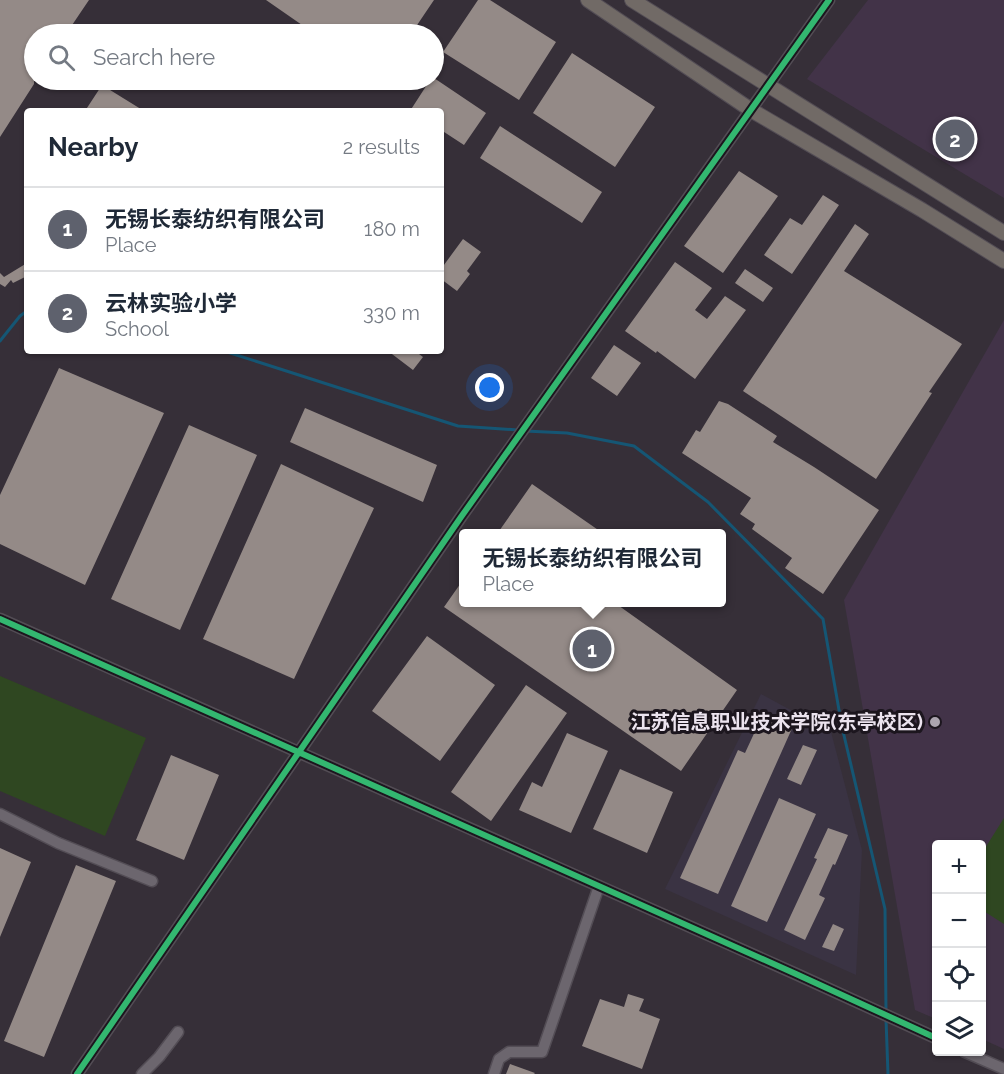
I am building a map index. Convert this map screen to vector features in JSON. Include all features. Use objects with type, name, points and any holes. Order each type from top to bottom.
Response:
[{"type":"main road","points":[[588,0],[751,110],[1004,261]]},
{"type":"main road","points":[[632,0],[1004,233]]},
{"type":"street","points":[[77,1074],[460,516],[829,0]]},
{"type":"street","points":[[0,620],[932,1036]]},
{"type":"street","points":[[0,814],[58,843],[152,881]]},
{"type":"street","points":[[494,1074],[499,1059],[509,1052],[542,1052],[599,886]]},
{"type":"street","points":[[142,1074],[159,1057],[178,1032]]},
{"type":"street","points":[[974,1056],[1004,1069]]},
{"type":"shaded area","points":[[868,0],[1004,0],[1004,198],[807,79]]},
{"type":"shaded area","name":"江苏信息职业技术学院(东亭校区)","points":[[1004,320],[1004,1049],[986,1041],[986,840],[932,840],[932,1017],[915,1010],[844,600]]},
{"type":"shaded area","points":[[761,694],[831,732],[862,850],[856,975],[665,889]]},
{"type":"green space","points":[[0,676],[146,738],[105,836],[0,791]]},
{"type":"green space","points":[[1004,818],[1004,924],[986,913],[986,847]]},
{"type":"building","points":[[0,0],[89,0],[73,24],[24,24],[24,90],[30,90],[0,137]]},
{"type":"building","points":[[266,0],[434,0],[418,24],[301,24]]},
{"type":"building","points":[[478,0],[490,0],[556,42],[519,100],[444,51]]},
{"type":"building","points":[[572,53],[655,107],[615,167],[533,113]]},
{"type":"building","points":[[444,85],[486,113],[464,145],[444,132],[444,108],[412,108],[424,90],[444,90]]},
{"type":"building","points":[[99,90],[110,90],[139,108],[87,108]]},
{"type":"building","points":[[500,126],[602,192],[582,223],[480,158]]},
{"type":"building","points":[[739,171],[778,196],[723,273],[684,246]]},
{"type":"building","points":[[823,195],[839,205],[792,274],[764,255],[790,218],[802,225]]},
{"type":"building","points":[[855,224],[869,234],[844,271],[962,344],[929,392],[932,393],[876,479],[743,391]]},
{"type":"building","points":[[463,239],[481,252],[467,271],[470,274],[457,291],[444,281],[444,265]]},
{"type":"building","points":[[675,262],[712,288],[695,310],[707,319],[725,296],[746,310],[695,379],[625,331]]},
{"type":"building","points":[[24,265],[24,278],[13,283],[11,280],[5,287],[0,284],[0,273],[4,277]]},
{"type":"building","points":[[745,269],[773,288],[763,302],[735,283]]},
{"type":"building","points":[[614,345],[641,363],[617,396],[591,378]]},
{"type":"building","points":[[392,354],[419,354],[423,357],[413,370]]},
{"type":"building","points":[[59,368],[164,413],[85,585],[0,544],[0,495]]},
{"type":"building","points":[[719,401],[728,404],[777,436],[773,442],[879,510],[823,594],[785,568],[792,558],[752,529],[755,524],[740,514],[751,498],[682,453],[696,430],[700,432]]},
{"type":"building","points":[[305,408],[437,465],[423,502],[290,442]]},
{"type":"building","points":[[189,425],[257,455],[180,630],[111,599]]},
{"type":"building","points":[[281,464],[374,508],[294,679],[203,639]]},
{"type":"building","points":[[532,484],[597,529],[500,529]]},
{"type":"building","points":[[459,586],[459,607],[621,607],[737,690],[681,771],[444,607]]},
{"type":"building","points":[[427,636],[495,685],[440,761],[372,711]]},
{"type":"building","points":[[526,685],[567,713],[491,821],[451,792]]},
{"type":"building","points":[[764,712],[794,724],[718,894],[680,878],[738,750],[745,753]]},
{"type":"building","points":[[567,733],[608,751],[571,833],[519,810],[532,782],[542,787]]},
{"type":"building","points":[[803,745],[817,750],[801,785],[787,779]]},
{"type":"building","points":[[171,755],[219,775],[184,860],[136,840]]},
{"type":"building","points":[[620,769],[673,792],[647,853],[593,829]]},
{"type":"building","points":[[779,798],[816,814],[767,922],[731,906]]},
{"type":"building","points":[[828,828],[848,835],[819,895],[825,898],[805,940],[784,930],[817,859],[814,858]]},
{"type":"building","points":[[0,848],[31,862],[0,937]]},
{"type":"building","points":[[76,865],[116,881],[44,1057],[4,1041]]},
{"type":"building","points":[[833,924],[844,929],[834,951],[822,947]]},
{"type":"building","points":[[628,994],[644,999],[639,1011],[660,1019],[642,1069],[582,1046],[600,999],[624,1007]]},
{"type":"building","points":[[510,1064],[535,1073],[506,1074]]},
{"type":"waterway","points":[[0,341],[24,313]]},
{"type":"waterway","points":[[233,354],[458,426],[518,430]]},
{"type":"waterway","points":[[525,431],[567,433],[634,446],[708,502],[823,619],[842,727],[885,909],[886,1012]]},
{"type":"waterway","points":[[886,1019],[888,1074]]},
{"type":"cycle path","points":[[77,1074],[461,517],[829,0]]},
{"type":"cycle path","points":[[0,619],[932,1036]]},
{"type":"place","name":"云林实验小学","points":[[955,139]]},
{"type":"place","name":"无锡长泰纺织有限公司","points":[[592,649]]},
{"type":"place","name":"江苏信息职业技术学院(东亭校区)","points":[[935,722]]}]
